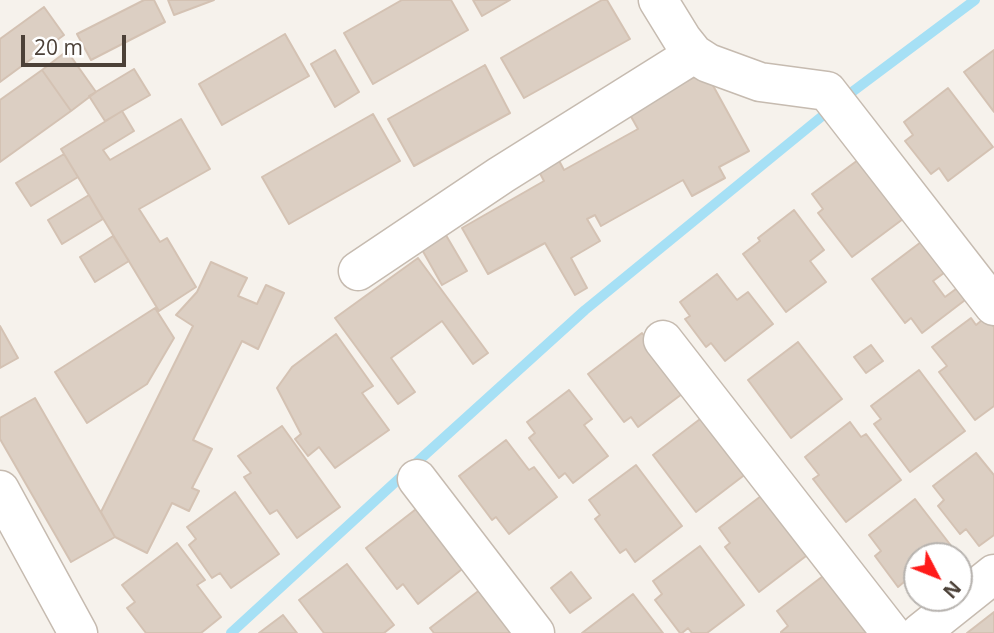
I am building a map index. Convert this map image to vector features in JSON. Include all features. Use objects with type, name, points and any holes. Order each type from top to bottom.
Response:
[{"type":"street","points":[[658,0],[682,39],[694,54],[708,63],[760,82],[827,91],[994,306]]},
{"type":"street","points":[[358,271],[502,175],[694,54]]},
{"type":"street","points":[[663,340],[891,633]]},
{"type":"street","points":[[417,479],[536,633]]},
{"type":"street","points":[[0,490],[78,633]]},
{"type":"street","points":[[920,633],[994,574]]},
{"type":"building","points":[[144,0],[154,0],[165,22],[91,60],[77,34]]},
{"type":"building","points":[[168,0],[214,0],[174,15]]},
{"type":"building","points":[[402,0],[451,0],[468,30],[373,84],[344,33]]},
{"type":"building","points":[[473,0],[510,0],[482,16]]},
{"type":"building","points":[[602,0],[607,0],[630,39],[524,98],[501,58]]},
{"type":"building","points":[[44,7],[64,35],[0,82],[0,39]]},
{"type":"building","points":[[285,34],[309,76],[222,125],[199,84]]},
{"type":"building","points":[[335,50],[359,92],[335,107],[311,64]]},
{"type":"building","points":[[994,50],[994,112],[964,72]]},
{"type":"building","points":[[67,51],[96,92],[71,111],[42,70]]},
{"type":"building","points":[[485,65],[510,113],[414,166],[388,119]]},
{"type":"building","points":[[134,69],[150,95],[105,121],[89,96]]},
{"type":"building","points":[[42,70],[71,111],[0,162],[0,100]]},
{"type":"building","points":[[705,71],[749,151],[719,167],[725,178],[692,196],[683,180],[601,226],[595,215],[587,219],[600,241],[571,258],[587,288],[575,295],[545,243],[488,274],[462,228],[544,181],[535,164],[555,153],[564,170],[638,129],[629,113]]},
{"type":"building","points":[[948,88],[993,147],[948,181],[939,168],[931,174],[905,141],[913,135],[904,122]]},
{"type":"building","points":[[122,111],[134,131],[103,150],[110,160],[181,119],[210,169],[139,209],[160,242],[167,238],[196,287],[159,311],[61,149]]},
{"type":"building","points":[[373,114],[400,161],[289,224],[262,177]]},
{"type":"building","points":[[64,154],[78,177],[31,206],[16,183]]},
{"type":"building","points":[[858,160],[903,219],[852,257],[818,213],[823,209],[812,194]]},
{"type":"building","points":[[89,195],[103,219],[62,244],[48,220]]},
{"type":"building","points":[[794,210],[824,250],[810,261],[826,282],[786,312],[743,254],[760,241],[758,238]]},
{"type":"building","points":[[440,225],[467,271],[442,285],[416,239]]},
{"type":"building","points":[[113,236],[129,261],[95,282],[80,257]]},
{"type":"building","points":[[925,239],[948,270],[933,281],[945,297],[960,286],[969,297],[922,333],[911,318],[905,323],[872,279]]},
{"type":"building","points":[[418,258],[488,353],[473,364],[442,321],[391,358],[415,392],[398,404],[335,318]]},
{"type":"building","points":[[211,262],[247,278],[238,296],[257,304],[266,285],[284,293],[258,349],[242,341],[193,440],[212,449],[192,488],[199,491],[189,511],[172,503],[147,553],[115,537],[101,512],[193,326],[176,315],[197,292]]},
{"type":"building","points":[[717,274],[737,300],[748,292],[773,324],[725,361],[711,343],[706,347],[685,319],[690,316],[680,302]]},
{"type":"building","points":[[155,308],[174,338],[147,384],[87,423],[55,372]]},
{"type":"building","points":[[986,317],[994,327],[994,406],[975,420],[939,372],[947,366],[932,347],[971,318],[976,325]]},
{"type":"building","points":[[0,326],[18,358],[0,368]]},
{"type":"building","points":[[642,333],[686,391],[638,427],[631,417],[624,422],[588,374]]},
{"type":"building","points":[[336,334],[373,386],[362,393],[389,430],[335,468],[319,447],[308,456],[295,439],[301,434],[277,388],[292,367]]},
{"type":"building","points":[[798,342],[842,399],[791,438],[748,380]]},
{"type":"building","points":[[871,345],[883,361],[866,373],[854,357]]},
{"type":"building","points":[[919,370],[965,431],[910,472],[874,424],[881,419],[871,406]]},
{"type":"building","points":[[569,390],[592,419],[584,425],[608,456],[573,483],[565,473],[559,478],[529,438],[535,433],[527,422]]},
{"type":"building","points":[[35,398],[115,537],[71,562],[0,439],[0,418]]},
{"type":"building","points":[[704,416],[747,473],[696,512],[653,455]]},
{"type":"building","points":[[850,422],[861,437],[866,434],[901,480],[846,522],[813,479],[819,475],[805,457]]},
{"type":"building","points":[[282,426],[340,507],[297,538],[277,510],[270,514],[244,477],[251,473],[238,456]]},
{"type":"building","points":[[506,440],[529,470],[534,467],[557,497],[509,534],[496,517],[492,520],[459,476]]},
{"type":"building","points":[[976,453],[994,475],[994,535],[979,546],[966,529],[960,534],[938,506],[944,500],[933,486]]},
{"type":"building","points":[[636,465],[682,526],[635,562],[626,549],[620,553],[595,519],[600,515],[589,500]]},
{"type":"building","points":[[235,492],[279,554],[231,588],[220,573],[212,578],[189,545],[196,539],[187,527]]},
{"type":"building","points":[[765,493],[810,553],[759,592],[725,547],[730,543],[719,528]]},
{"type":"building","points":[[915,499],[948,542],[903,542],[903,583],[898,587],[875,556],[881,551],[869,535]]},
{"type":"building","points":[[420,506],[466,566],[418,604],[403,584],[397,589],[366,548]]},
{"type":"building","points":[[177,543],[205,580],[197,585],[221,617],[201,633],[146,633],[127,608],[135,602],[122,585]]},
{"type":"building","points":[[700,546],[744,605],[707,633],[692,633],[688,628],[680,633],[655,600],[662,594],[653,581]]},
{"type":"building","points":[[347,564],[394,625],[384,633],[324,633],[299,600]]},
{"type":"building","points":[[571,572],[591,598],[570,613],[551,588]]},
{"type":"building","points":[[827,573],[871,633],[781,633],[788,626],[777,611]]},
{"type":"building","points":[[481,589],[515,633],[434,633],[430,628]]},
{"type":"building","points":[[633,594],[663,633],[582,633]]},
{"type":"building","points":[[994,612],[994,633],[967,633]]},
{"type":"building","points":[[283,615],[297,633],[259,633]]},
{"type":"waterway","points":[[231,633],[585,310],[848,95],[975,0]]}]
